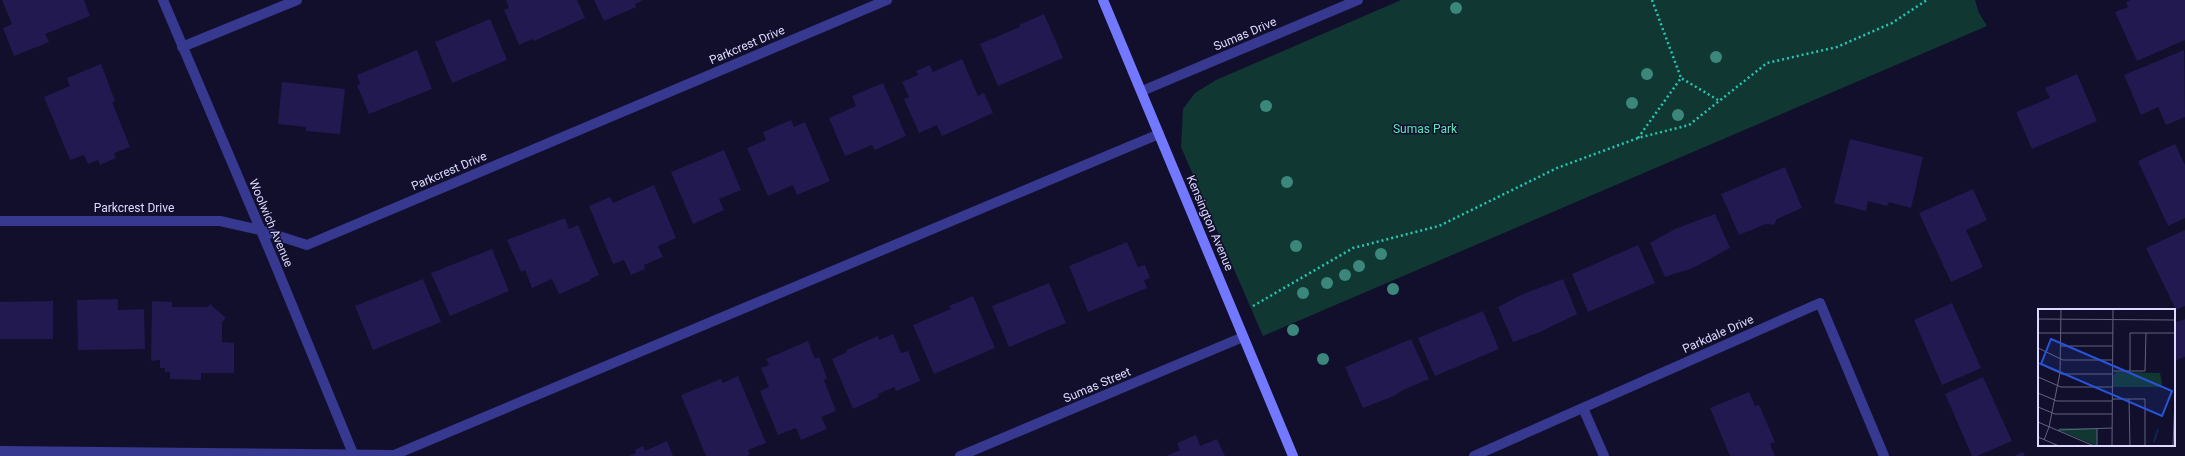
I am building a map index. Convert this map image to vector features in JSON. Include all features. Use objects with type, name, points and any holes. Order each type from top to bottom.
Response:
[{"type":"street","name":"Woolwich Avenue","points":[[163,0],[354,455]]},
{"type":"street","points":[[182,47],[297,0]]},
{"type":"street","name":"Parkcrest Drive","points":[[0,221],[220,221],[260,230],[307,245],[887,0]]},
{"type":"street","name":"Kensington Avenue","points":[[1103,0],[1293,456]]},
{"type":"street","name":"Sumas Drive","points":[[1142,91],[1358,0]]},
{"type":"street","points":[[0,451],[354,455],[394,454],[1159,134]]},
{"type":"street","name":"Parkdale Drive","points":[[1474,456],[1820,303],[1884,456]]},
{"type":"street","name":"Sumas Street","points":[[960,456],[1244,337]]},
{"type":"street","points":[[1583,408],[1604,456]]},
{"type":"path","points":[[1652,0],[1681,78],[1718,100]]},
{"type":"path","points":[[1252,306],[1352,248],[1439,226],[1557,168],[1638,138],[1689,125],[1718,100],[1768,63],[1837,47],[1892,23],[1927,0]]},
{"type":"path","points":[[1638,138],[1681,78]]},
{"type":"green space","name":"Sumas Park","points":[[1401,0],[1975,0],[1979,13],[1987,26],[1263,336],[1181,147],[1183,109],[1195,93],[1216,80]]},
{"type":"building","points":[[2,0],[84,0],[90,16],[45,34],[49,42],[14,56],[3,28],[12,24]]},
{"type":"building","points":[[506,0],[577,0],[585,18],[534,41],[533,39],[519,45],[504,10],[509,8]]},
{"type":"building","points":[[594,0],[643,0],[635,4],[636,7],[604,21]]},
{"type":"building","points":[[2131,0],[2185,0],[2185,40],[2137,61],[2115,12],[2128,7],[2126,2]]},
{"type":"building","points":[[1044,14],[1063,58],[998,86],[980,44],[1020,27],[1019,25]]},
{"type":"building","points":[[490,19],[507,60],[452,83],[435,42]]},
{"type":"building","points":[[417,50],[432,89],[369,114],[357,85],[360,84],[357,75]]},
{"type":"building","points":[[2184,50],[2185,117],[2166,125],[2158,107],[2141,115],[2124,75]]},
{"type":"building","points":[[962,59],[978,96],[984,93],[993,113],[942,136],[937,125],[919,133],[904,99],[909,97],[902,82],[918,75],[916,71],[930,65],[933,72]]},
{"type":"building","points":[[101,64],[115,101],[112,102],[130,147],[114,153],[116,158],[100,165],[98,160],[88,164],[84,155],[70,160],[44,97],[70,86],[67,78]]},
{"type":"building","points":[[2077,74],[2097,121],[2032,149],[2016,112],[2050,98],[2045,88]]},
{"type":"building","points":[[282,82],[345,89],[340,134],[306,131],[306,127],[278,124]]},
{"type":"building","points":[[883,83],[906,136],[875,150],[872,145],[845,156],[829,118],[856,106],[852,96]]},
{"type":"building","points":[[791,120],[794,127],[805,122],[830,181],[797,195],[793,185],[768,196],[747,148],[766,140],[763,132]]},
{"type":"building","points":[[1850,139],[1923,157],[1911,208],[1889,202],[1887,206],[1868,201],[1866,211],[1834,203]]},
{"type":"building","points":[[2175,144],[2185,165],[2185,218],[2168,226],[2138,161]]},
{"type":"building","points":[[724,150],[741,190],[719,199],[724,210],[693,224],[671,172]]},
{"type":"building","points":[[1785,167],[1802,208],[1777,219],[1774,225],[1766,224],[1739,235],[1721,194]]},
{"type":"building","points":[[654,185],[676,238],[658,246],[663,257],[644,265],[645,269],[631,275],[624,260],[613,264],[589,206],[610,197],[613,203]]},
{"type":"building","points":[[1973,189],[1987,220],[1966,230],[1983,267],[1951,282],[1919,213]]},
{"type":"building","points":[[1715,214],[1730,248],[1693,268],[1665,277],[1650,243],[1675,229]]},
{"type":"building","points":[[565,218],[569,229],[578,225],[599,275],[590,279],[590,281],[559,294],[552,279],[532,288],[525,270],[521,272],[507,240]]},
{"type":"building","points":[[2185,230],[2185,306],[2176,310],[2146,248]]},
{"type":"building","points":[[1127,242],[1138,267],[1145,265],[1150,278],[1144,280],[1147,288],[1088,312],[1069,266]]},
{"type":"building","points":[[1638,245],[1655,283],[1588,312],[1572,274]]},
{"type":"building","points":[[492,249],[509,291],[450,316],[431,273]]},
{"type":"building","points":[[423,279],[441,322],[373,350],[355,306]]},
{"type":"building","points":[[1563,279],[1577,314],[1540,332],[1513,342],[1498,307],[1521,295]]},
{"type":"building","points":[[1049,283],[1066,323],[1009,347],[992,306]]},
{"type":"building","points":[[973,296],[995,348],[934,374],[913,325],[951,309],[949,306]]},
{"type":"building","points":[[118,299],[118,310],[144,309],[145,349],[78,350],[77,300]]},
{"type":"building","points":[[53,301],[53,339],[0,339],[0,302]]},
{"type":"building","points":[[152,301],[172,302],[172,307],[208,307],[210,304],[226,318],[222,322],[222,342],[234,343],[234,373],[201,373],[201,380],[170,379],[170,372],[165,372],[165,368],[160,368],[160,360],[151,361]]},
{"type":"building","points":[[1952,303],[1981,368],[1942,385],[1914,320]]},
{"type":"building","points":[[1483,311],[1499,349],[1435,376],[1418,338]]},
{"type":"building","points":[[2185,319],[2185,357],[2175,361],[2175,323]]},
{"type":"building","points":[[893,334],[901,353],[908,351],[920,381],[896,391],[894,387],[878,394],[879,397],[853,409],[832,359],[847,352],[846,350],[878,336],[879,340]]},
{"type":"building","points":[[1411,339],[1429,379],[1403,390],[1394,396],[1363,408],[1345,367]]},
{"type":"building","points":[[808,341],[815,359],[819,357],[827,378],[824,380],[836,411],[821,417],[827,429],[801,440],[796,428],[778,435],[760,391],[769,387],[761,368],[769,365],[766,359]]},
{"type":"building","points":[[738,376],[766,443],[748,450],[750,455],[747,456],[706,456],[681,395],[721,379],[723,383]]},
{"type":"building","points":[[1983,377],[2012,441],[1977,456],[1972,456],[1945,394]]},
{"type":"building","points":[[1749,392],[1755,406],[1759,405],[1775,442],[1770,444],[1775,456],[1730,456],[1710,408]]},
{"type":"building","points":[[1196,435],[1200,446],[1217,439],[1225,456],[1166,456],[1180,450],[1177,443]]},
{"type":"building","points":[[667,441],[673,456],[629,456],[636,453],[635,450],[643,446],[645,451]]},
{"type":"building","points":[[2023,452],[2025,456],[2014,456]]}]
